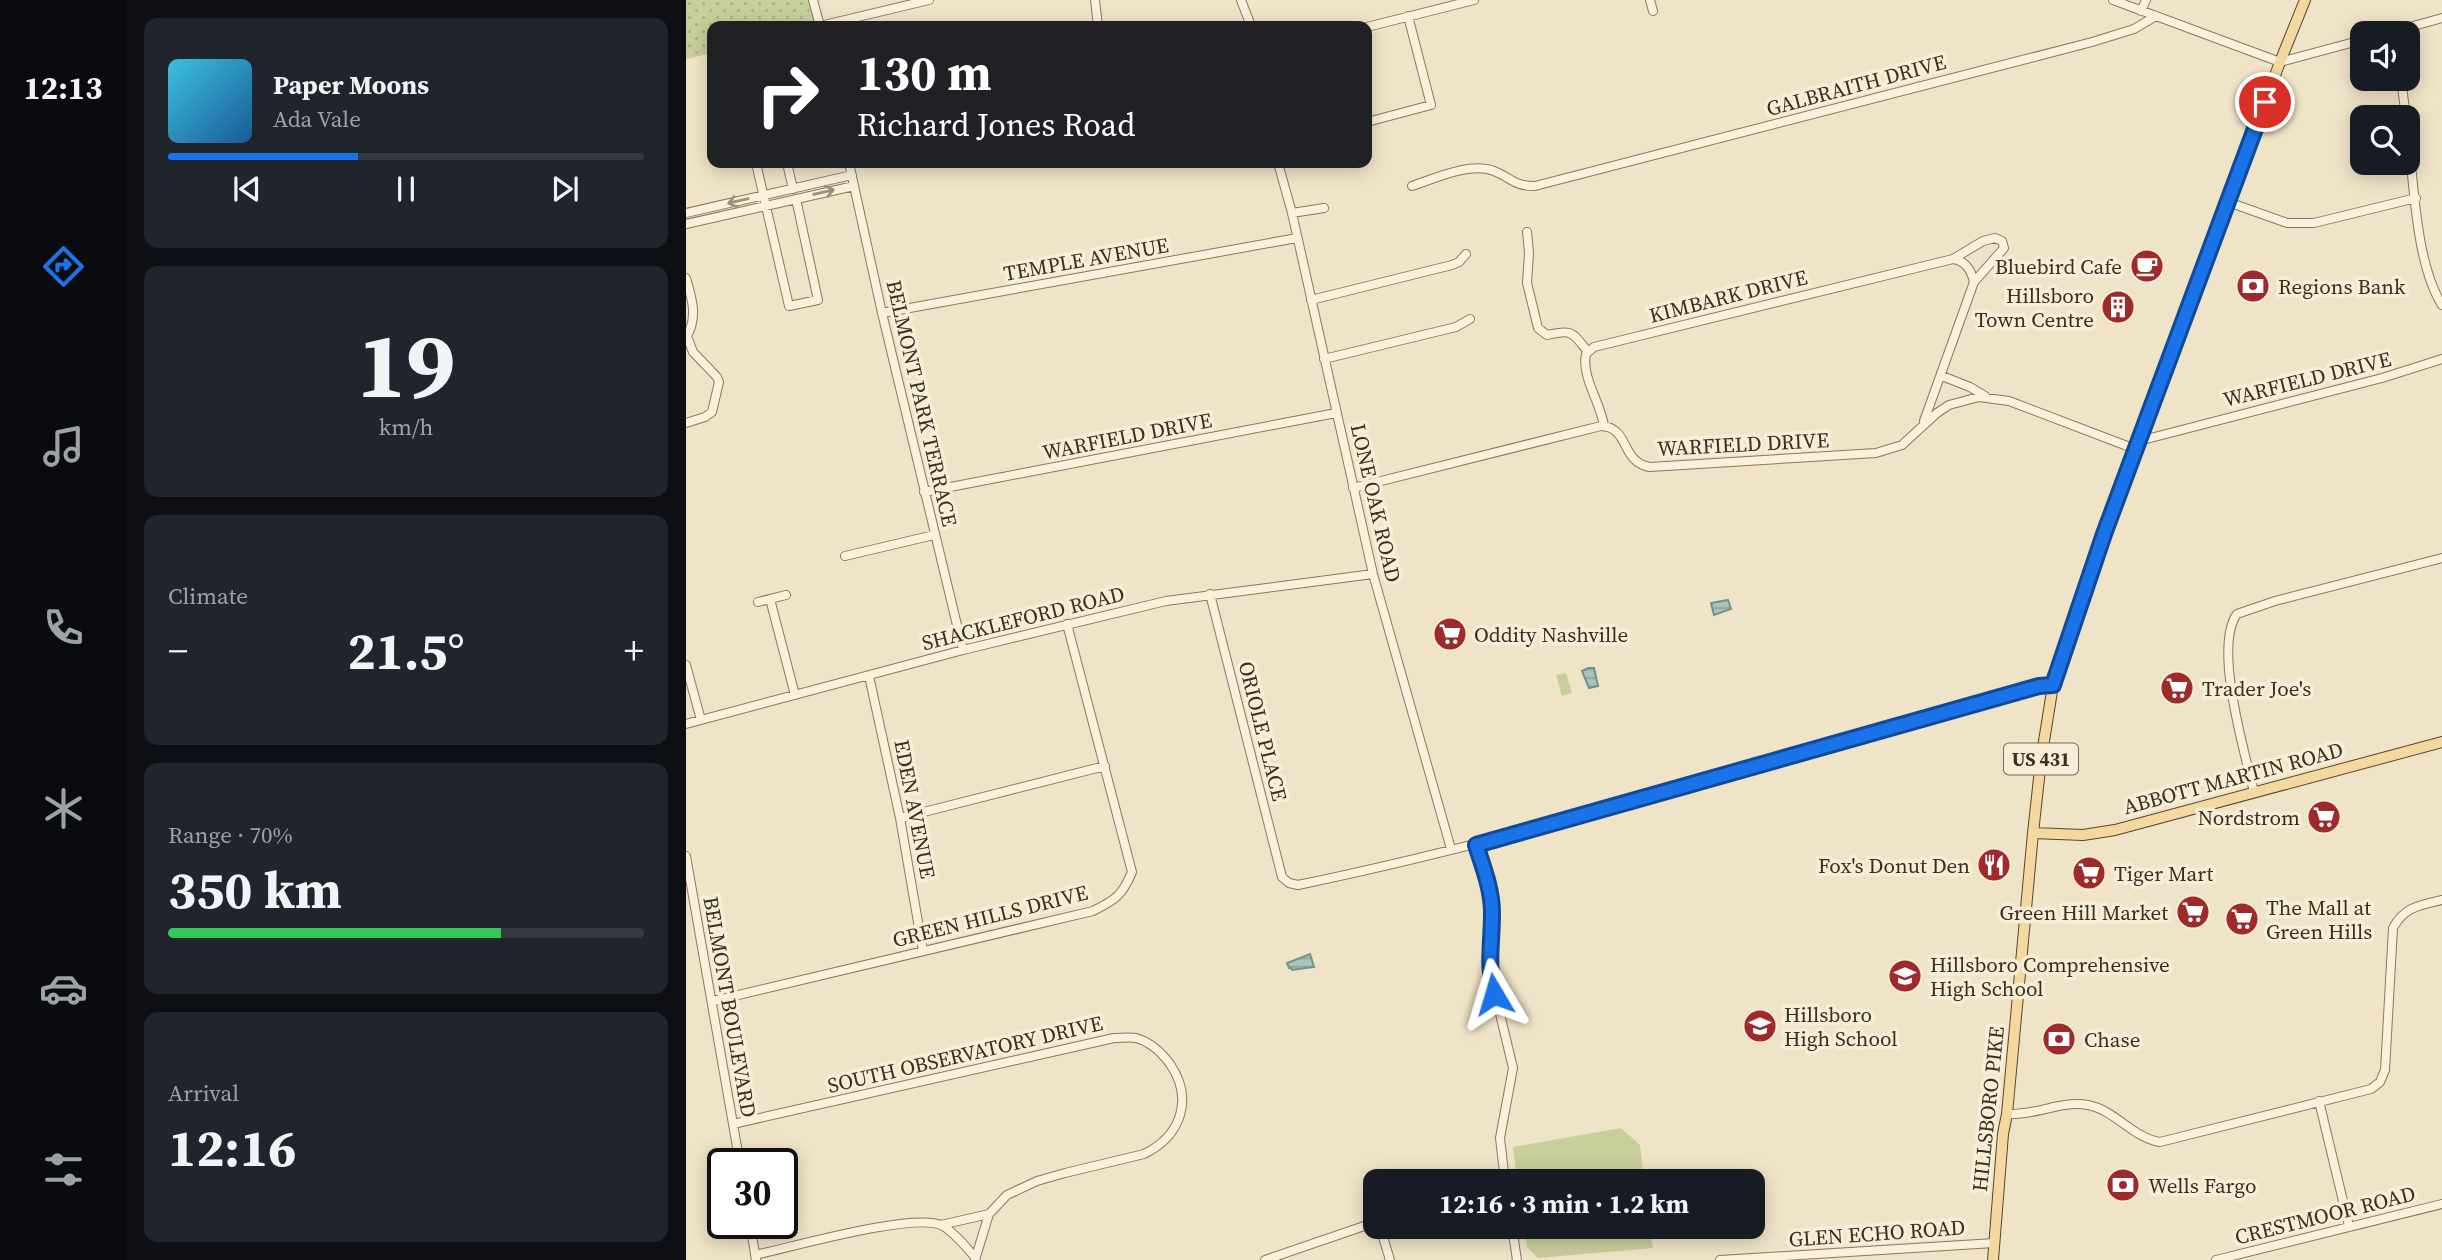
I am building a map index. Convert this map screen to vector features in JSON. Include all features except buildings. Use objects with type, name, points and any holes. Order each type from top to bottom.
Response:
[{"type":"main road","name":"HILLSBORO PIKE","points":[[1993,1260],[2033,833],[2053,685],[2104,534],[2305,0]]},
{"type":"main road","name":"ABBOTT MARTIN ROAD","points":[[2033,833],[2083,835],[2115,830],[2442,742]]},
{"type":"street","points":[[813,0],[819,21]]},
{"type":"street","points":[[841,21],[929,0]]},
{"type":"street","points":[[1095,0],[1097,21]]},
{"type":"street","points":[[1241,0],[1249,21]]},
{"type":"street","points":[[1372,26],[1474,0]]},
{"type":"street","points":[[1650,0],[1653,11]]},
{"type":"street","points":[[2113,0],[2280,62],[2350,43]]},
{"type":"street","points":[[2141,11],[2146,0]]},
{"type":"street","points":[[1372,120],[1431,105],[1408,16]]},
{"type":"street","name":"GALBRAITH DRIVE","points":[[1412,186],[1480,168],[1494,171],[1520,186],[1535,186],[2092,42],[2134,29],[2156,16]]},
{"type":"street","points":[[2420,25],[2442,18]]},
{"type":"street","points":[[758,168],[789,306],[817,300],[796,199]]},
{"type":"street","points":[[788,168],[793,189]]},
{"type":"street","name":"BELMONT PARK TERRACE","points":[[850,168],[882,313],[963,650]]},
{"type":"street","name":"LONE OAK ROAD","points":[[1279,168],[1292,213],[1373,574],[1451,849]]},
{"type":"street","points":[[686,213],[852,175]]},
{"type":"street","points":[[2413,175],[2424,263],[2434,292],[2442,305]]},
{"type":"street","points":[[686,224],[854,186]]},
{"type":"street","points":[[2228,202],[2287,223],[2314,223],[2416,198]]},
{"type":"street","points":[[1292,213],[1324,208]]},
{"type":"street","points":[[1353,488],[1604,426],[1600,404],[1586,369],[1588,352],[1572,332],[1547,335],[1538,328],[1527,283],[1527,232]]},
{"type":"street","name":"TEMPLE AVENUE","points":[[882,313],[1297,238]]},
{"type":"street","name":"KIMBARK DRIVE","points":[[1588,352],[1608,343],[1953,259],[1987,239],[1995,238],[2004,245],[2003,251],[1974,282],[1923,425]]},
{"type":"street","points":[[1311,300],[1452,265],[1466,254]]},
{"type":"street","points":[[1953,259],[1967,266],[1974,282]]},
{"type":"street","points":[[686,278],[694,313],[693,323],[686,336],[693,352],[719,382],[712,412],[686,423]]},
{"type":"street","points":[[1324,359],[1456,327],[1470,319]]},
{"type":"street","name":"WARFIELD DRIVE","points":[[1604,426],[1618,432],[1637,463],[1655,467],[1876,453],[1902,445],[1949,405],[1967,398],[1985,396],[2010,401],[2137,445],[2442,359]]},
{"type":"street","points":[[1942,376],[1985,396]]},
{"type":"street","name":"WARFIELD DRIVE","points":[[925,492],[1336,413]]},
{"type":"street","points":[[845,556],[934,535]]},
{"type":"street","points":[[2254,792],[2233,703],[2229,630],[2237,614],[2275,601],[2442,558]]},
{"type":"street","name":"SHACKLEFORD ROAD","points":[[686,724],[963,650],[1166,601],[1373,574]]},
{"type":"street","name":"ORIOLE PLACE","points":[[1210,594],[1282,877],[1289,883],[1298,885],[1451,849]]},
{"type":"street","points":[[758,602],[786,595]]},
{"type":"street","points":[[770,599],[795,695]]},
{"type":"street","name":"GREEN HILLS DRIVE","points":[[713,1001],[1093,911],[1109,903],[1124,890],[1132,872],[1067,624]]},
{"type":"street","points":[[686,665],[701,720]]},
{"type":"street","name":"EDEN AVENUE","points":[[869,676],[900,818],[923,951]]},
{"type":"street","points":[[1451,849],[1476,845],[2039,686],[2053,685]]},
{"type":"street","points":[[900,818],[1105,766]]},
{"type":"street","points":[[1476,845],[1489,886],[1492,912],[1489,968],[1513,1068],[1500,1138],[1504,1169]]},
{"type":"street","name":"BELMONT BOULEVARD","points":[[686,856],[737,1148]]},
{"type":"street","points":[[2007,1114],[2026,1115],[2065,1105],[2089,1105],[2105,1110],[2145,1137],[2160,1142],[2371,1088],[2380,1082],[2385,1070],[2393,928],[2399,916],[2416,905],[2442,900]]},
{"type":"street","name":"SOUTH OBSERVATORY DRIVE","points":[[733,1124],[1114,1038],[1136,1038],[1161,1052],[1177,1074],[1184,1097],[1181,1115],[1160,1147],[1144,1154],[1037,1181],[1007,1195],[989,1214]]},
{"type":"street","points":[[2319,1101],[2349,1226]]},
{"type":"street","name":"CRESTMOOR ROAD","points":[[2216,1260],[2442,1204]]},
{"type":"street","points":[[753,1239],[756,1258],[890,1225],[919,1221],[941,1224],[989,1214],[975,1258],[941,1224]]},
{"type":"street","points":[[1265,1260],[1363,1226]]},
{"type":"street","points":[[1384,1239],[1390,1260]]},
{"type":"street","points":[[1514,1239],[1517,1260]]},
{"type":"street","name":"GLEN ECHO ROAD","points":[[1720,1260],[1994,1243]]},
{"type":"green space","points":[[686,0],[813,0],[819,21],[707,21],[707,54],[686,59]]},
{"type":"green space","points":[[1566,673],[1572,693],[1562,696],[1556,675]]},
{"type":"green space","points":[[1621,1128],[1640,1145],[1643,1169],[1516,1169],[1513,1147]]},
{"type":"green space","points":[[1526,1239],[1652,1239],[1653,1248],[1538,1258],[1527,1247]]},
{"type":"water","points":[[1728,600],[1731,609],[1714,615],[1711,603]]},
{"type":"water","points":[[1594,668],[1598,686],[1589,688],[1582,671]]},
{"type":"water","points":[[1310,954],[1314,967],[1292,970],[1289,968],[1287,963]]},
{"type":"place","name":"Bluebird Cafe","points":[[2147,266]]},
{"type":"place","name":"Regions Bank","points":[[2253,286]]},
{"type":"place","name":"Hillsboro Town Centre","points":[[2118,307]]},
{"type":"place","name":"Oddity Nashville","points":[[1450,634]]},
{"type":"place","name":"Trader Joe's","points":[[2177,688]]},
{"type":"place","name":"Nordstrom","points":[[2324,817]]},
{"type":"place","name":"Fox's Donut Den","points":[[1994,865]]},
{"type":"place","name":"Tiger Mart","points":[[2089,873]]},
{"type":"place","name":"Green Hill Market","points":[[2193,912]]},
{"type":"place","name":"The Mall at Green Hills","points":[[2242,919]]},
{"type":"place","name":"Hillsboro Comprehensive High School","points":[[1905,976]]},
{"type":"place","name":"Hillsboro High School","points":[[1760,1026]]},
{"type":"place","name":"Chase","points":[[2059,1039]]},
{"type":"place","name":"Wells Fargo","points":[[2123,1185]]},
{"type":"route","points":[[1494,994],[1489,968],[1492,912],[1489,886],[1476,845],[1835,742],[2039,686],[2053,685],[2104,534],[2265,102]]}]
